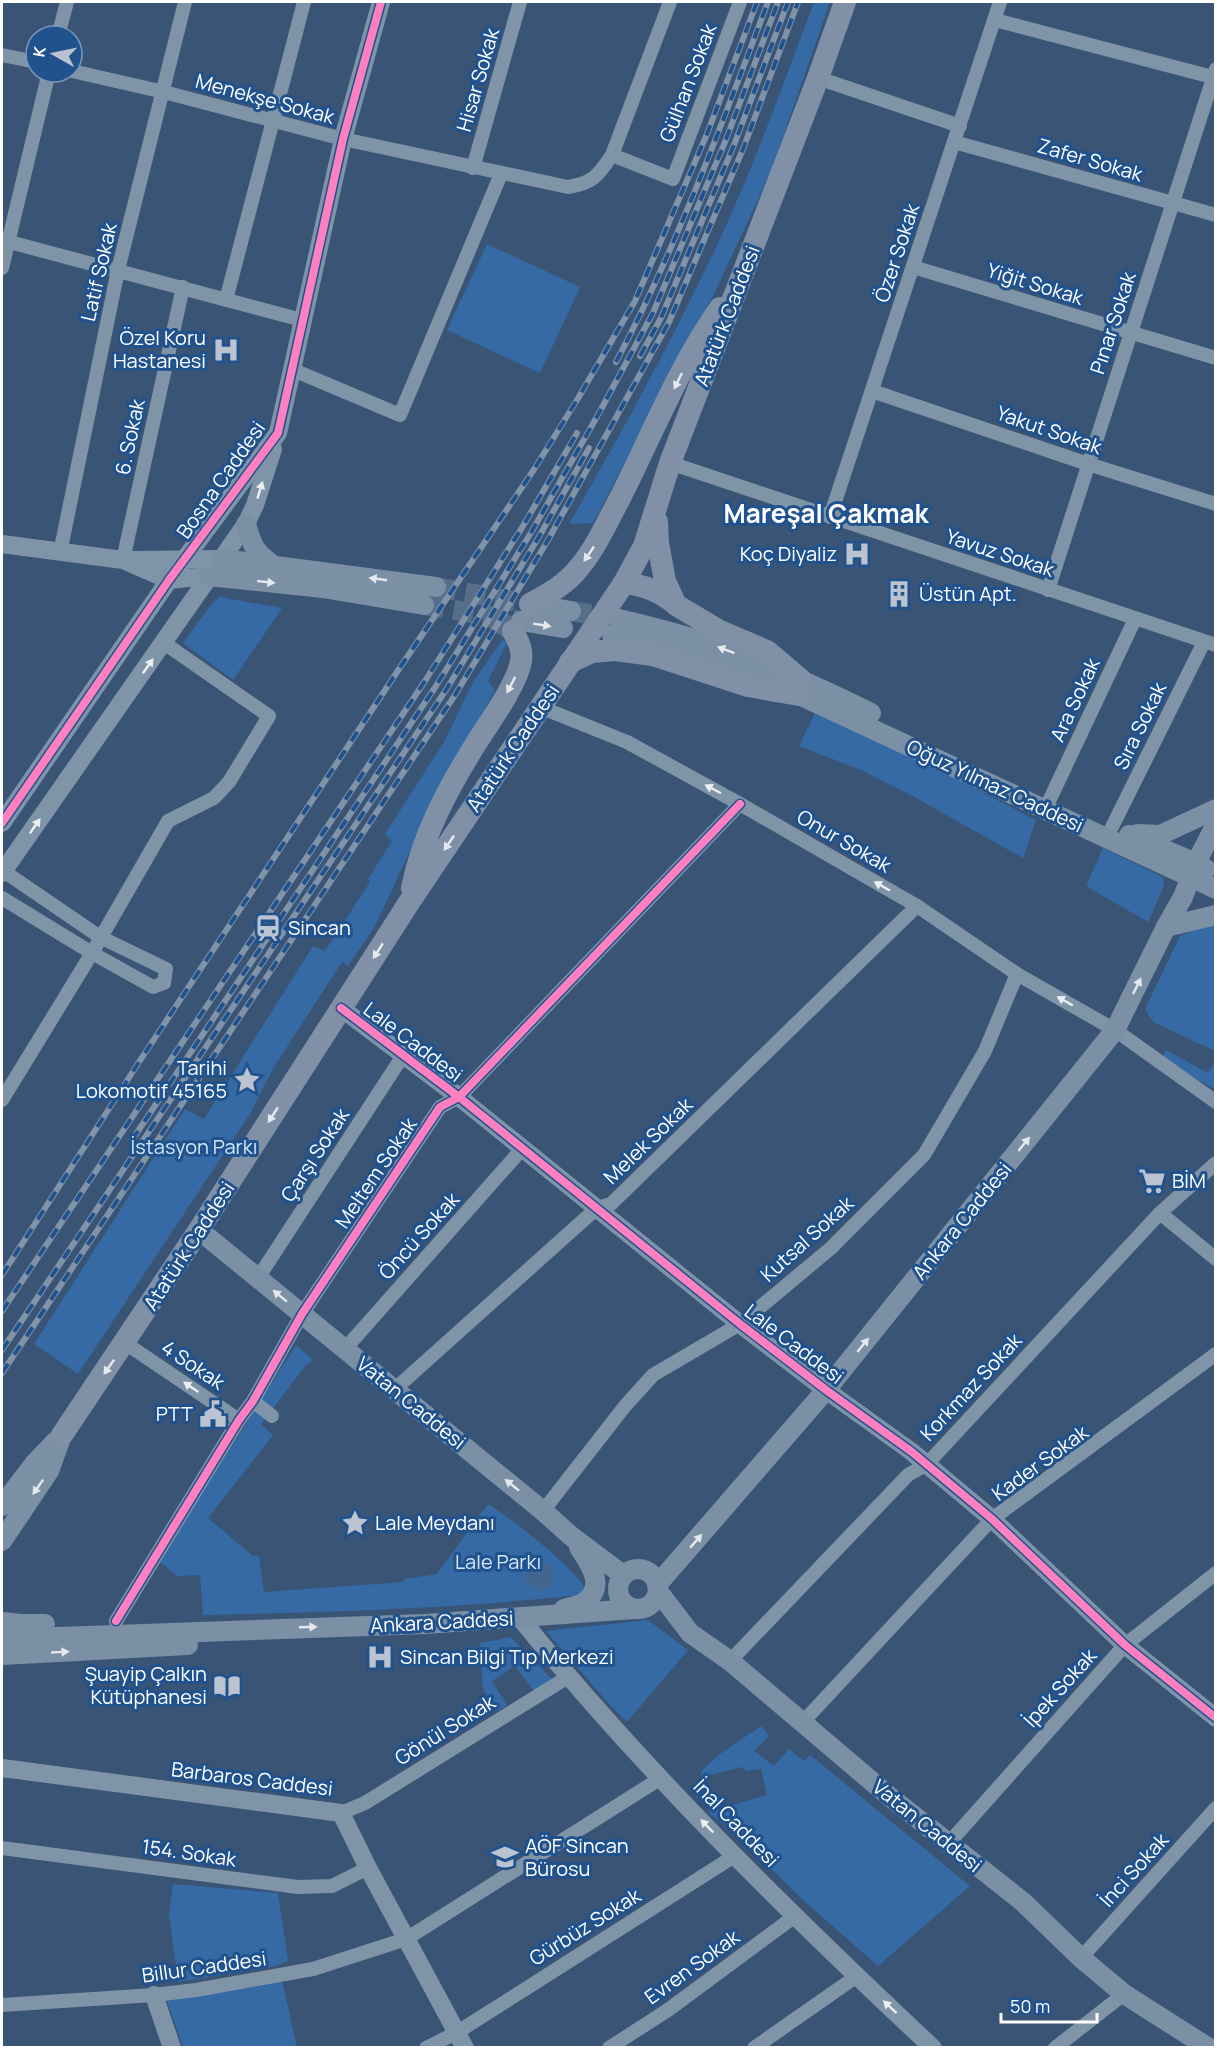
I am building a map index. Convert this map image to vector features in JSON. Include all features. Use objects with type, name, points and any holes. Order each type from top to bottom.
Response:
[{"type":"main road","name":"Atatürk Caddesi","points":[[62,1435],[199,1230],[410,901],[624,583],[644,546],[670,463],[845,2]]},
{"type":"main road","points":[[410,901],[416,866],[431,824],[515,677],[521,661],[521,619],[578,570],[598,540],[706,329],[742,277]]},
{"type":"main road","points":[[658,505],[657,529],[661,558],[669,593],[676,606]]},
{"type":"main road","points":[[246,524],[251,543],[258,555],[273,565]]},
{"type":"main road","points":[[222,559],[436,587]]},
{"type":"main road","points":[[208,576],[323,588],[424,605]]},
{"type":"main road","points":[[624,583],[638,584],[657,591],[676,606],[718,630],[767,651],[800,687]]},
{"type":"main road","points":[[521,619],[567,620]]},
{"type":"main road","points":[[616,627],[651,643],[800,687]]},
{"type":"main road","points":[[570,662],[592,652],[615,650],[653,655],[748,686],[800,687]]},
{"type":"main road","name":"Oğuz Yılmaz Caddesi","points":[[800,687],[1118,830],[1188,867]]},
{"type":"main road","name":"Oğuz Yılmaz Caddesi","points":[[800,687],[1188,867]]},
{"type":"main road","points":[[1118,830],[1160,835],[1215,809]]},
{"type":"main road","name":"Ankara Caddesi","points":[[657,1588],[826,1390],[1115,1030],[1166,927],[1188,867],[1215,818]]},
{"type":"main road","name":"Ankara Caddesi","points":[[1188,867],[1215,824]]},
{"type":"main road","points":[[1188,867],[1215,875]]},
{"type":"main road","points":[[1188,867],[1215,889]]},
{"type":"main road","points":[[1166,927],[1215,915]]},
{"type":"main road","name":"Vatan Caddesi","points":[[199,1230],[543,1510],[571,1536],[623,1575]]},
{"type":"main road","points":[[2,1506],[34,1464],[62,1435]]},
{"type":"main road","points":[[2,1540],[49,1471],[62,1435]]},
{"type":"main road","points":[[548,1616],[587,1601],[594,1591],[596,1580],[592,1569],[571,1536]]},
{"type":"main road","points":[[638,1609],[653,1602],[657,1588],[651,1574],[634,1569],[623,1575],[618,1586],[618,1593],[623,1603],[690,1633]]},
{"type":"main road","name":"Vatan Caddesi","points":[[657,1588],[690,1633],[730,1662],[948,1844],[1023,1902],[1081,1958],[1124,1994],[1209,2048]]},
{"type":"main road","name":"Ankara Caddesi","points":[[2,1639],[425,1624],[638,1609]]},
{"type":"main road","points":[[2,1622],[37,1625],[215,1617],[249,1629]]},
{"type":"main road","points":[[2,1655],[216,1643],[249,1629]]},
{"type":"street","points":[[61,24],[66,2]]},
{"type":"street","name":"Latif Sokak","points":[[60,553],[118,270],[185,2]]},
{"type":"street","points":[[226,300],[304,2]]},
{"type":"street","name":"Bosna Caddesi","points":[[2,823],[169,580],[278,433],[343,139],[381,2]]},
{"type":"street","name":"Hisar Sokak","points":[[473,168],[520,2]]},
{"type":"street","points":[[612,155],[670,2]]},
{"type":"street","name":"Gülhan Sokak","points":[[612,155],[673,179],[740,2]]},
{"type":"street","name":"Özer Sokak","points":[[830,517],[1000,2]]},
{"type":"street","points":[[995,20],[1214,75]]},
{"type":"street","points":[[2,55],[24,60]]},
{"type":"street","name":"Menekşe Sokak","points":[[84,73],[343,139],[568,187],[585,185],[599,173],[612,155]]},
{"type":"street","name":"Pınar Sokak","points":[[1048,590],[1214,75]]},
{"type":"street","points":[[818,78],[960,126]]},
{"type":"street","points":[[2,268],[5,241],[46,84]]},
{"type":"street","name":"Zafer Sokak","points":[[954,142],[1215,215]]},
{"type":"street","points":[[291,369],[400,415],[501,174]]},
{"type":"street","points":[[5,241],[302,320]]},
{"type":"street","name":"Yiğit Sokak","points":[[913,267],[1215,358]]},
{"type":"street","name":"6. Sokak","points":[[123,560],[183,287]]},
{"type":"street","name":"Yakut Sokak","points":[[872,391],[1215,504]]},
{"type":"street","points":[[2,898],[153,987],[165,982],[166,969],[100,937],[2,872],[246,524],[255,505],[278,433]]},
{"type":"street","name":"Yavuz Sokak","points":[[670,463],[1210,643]]},
{"type":"street","points":[[2,544],[123,560],[222,559]]},
{"type":"street","points":[[123,560],[169,580],[208,576]]},
{"type":"street","name":"Ara Sokak","points":[[1050,799],[1135,619]]},
{"type":"street","points":[[2,1100],[92,953],[168,820],[214,798],[229,783],[269,716],[164,643]]},
{"type":"street","name":"Sıra Sokak","points":[[1118,830],[1210,643]]},
{"type":"street","name":"Onur Sokak","points":[[540,707],[627,742],[917,906],[1017,974],[1115,1030],[1215,1102]]},
{"type":"street","name":"Meltem Sokak","points":[[116,1621],[239,1420],[253,1401],[302,1314],[440,1107],[459,1097],[740,804]]},
{"type":"street","name":"Melek Sokak","points":[[395,1389],[597,1208],[611,1204],[917,906]]},
{"type":"street","name":"Kutsal Sokak","points":[[543,1510],[652,1375],[740,1324],[831,1248],[924,1155],[985,1051],[1017,974]]},
{"type":"street","name":"Lale Caddesi","points":[[341,1008],[459,1097],[740,1324],[927,1464],[992,1519],[1125,1645],[1215,1718]]},
{"type":"street","name":"Çarşı Sokak","points":[[258,1278],[404,1054]]},
{"type":"street","name":"Öncü Sokak","points":[[345,1349],[522,1149]]},
{"type":"street","name":"Korkmaz Sokak","points":[[730,1662],[908,1475],[927,1464],[1160,1213],[1215,1163]]},
{"type":"street","points":[[1160,1213],[1215,1259]]},
{"type":"street","name":"4 Sokak","points":[[125,1343],[239,1420]]},
{"type":"street","name":"Kader Sokak","points":[[802,1723],[992,1519],[1215,1354]]},
{"type":"street","points":[[253,1401],[272,1416]]},
{"type":"street","name":"İpek Sokak","points":[[948,1844],[1125,1645],[1215,1573]]},
{"type":"street","name":"İnal Caddesi","points":[[520,1618],[568,1677],[661,1778],[795,1916],[933,2048]]},
{"type":"street","name":"Gönül Sokak","points":[[341,1813],[365,1803],[568,1677]]},
{"type":"street","name":"Barbaros Caddesi","points":[[2,1768],[341,1813],[460,2040]]},
{"type":"street","name":"Billur Caddesi","points":[[2,2005],[196,1990],[313,1969],[406,1939],[661,1778]]},
{"type":"street","name":"İnci Sokak","points":[[1081,1958],[1215,1808]]},
{"type":"street","name":"154. Sokak","points":[[2,1848],[298,1887],[332,1886],[368,1868]]},
{"type":"street","name":"Gürbüz Sokak","points":[[426,2048],[460,2040],[736,1856]]},
{"type":"street","name":"Evren Sokak","points":[[609,2048],[668,2010],[795,1916]]},
{"type":"street","points":[[754,2048],[857,1976]]},
{"type":"street","points":[[1056,2048],[1124,1994]]},
{"type":"street","points":[[154,1995],[172,2048]]},
{"type":"green space","points":[[814,2],[830,2],[770,174],[712,298],[593,523],[569,524],[646,385],[718,243],[757,153]]},
{"type":"green space","points":[[487,244],[580,287],[540,373],[447,330]]},
{"type":"green space","points":[[219,597],[282,608],[233,680],[183,643]]},
{"type":"green space","name":"İstasyon Parkı","points":[[503,639],[507,643],[488,681],[495,690],[420,830],[374,928],[348,966],[342,962],[274,1067],[250,1114],[78,1374],[34,1344],[185,1109],[204,1119],[313,946],[325,951],[370,882],[368,879],[392,841],[385,834],[444,742],[473,682]]},
{"type":"green space","points":[[815,713],[937,769],[1036,820],[1023,858],[861,770],[799,746]]},
{"type":"green space","points":[[1103,848],[1163,877],[1164,886],[1148,922],[1086,886]]},
{"type":"green space","points":[[1215,922],[1215,1051],[1155,1023],[1145,1009],[1180,936]]},
{"type":"green space","points":[[1166,1050],[1208,1073],[1215,1062],[1215,1089],[1163,1056]]},
{"type":"green space","name":"Lale Parkı","points":[[296,1345],[313,1360],[306,1365],[261,1424],[273,1435],[208,1518],[253,1556],[259,1556],[264,1592],[404,1582],[404,1579],[437,1574],[488,1504],[557,1557],[580,1580],[585,1589],[579,1595],[485,1604],[203,1615],[200,1575],[177,1576],[159,1561]]},
{"type":"green space","points":[[648,1620],[688,1650],[627,1722],[546,1631]]},
{"type":"green space","points":[[511,1637],[552,1679],[534,1691],[515,1666],[492,1681],[507,1705],[498,1711],[483,1690],[480,1643]]},
{"type":"green space","points":[[761,1726],[769,1736],[754,1751],[774,1766],[789,1749],[804,1761],[810,1755],[970,1886],[878,1966],[802,1899],[738,1836],[708,1812],[767,1795],[761,1769],[746,1771],[743,1767],[701,1777],[702,1770],[720,1754]]},
{"type":"green space","points":[[173,1884],[278,1893],[288,1961],[276,1966],[178,1982],[169,1914]]},
{"type":"green space","points":[[282,1981],[297,2047],[183,2047],[166,1998]]},
{"type":"shaded area","points":[[539,1562],[549,1566],[553,1576],[549,1586],[539,1590],[529,1586],[525,1576],[529,1566]]},
{"type":"tunnel","points":[[436,587],[530,604]]},
{"type":"tunnel","points":[[424,605],[521,621]]},
{"type":"tunnel","points":[[571,611],[616,618]]},
{"type":"tunnel","points":[[492,616],[513,631]]},
{"type":"railway","points":[[2,1275],[141,1059],[533,471],[577,400],[635,301],[707,134],[757,2]]},
{"type":"railway","points":[[616,362],[679,229],[768,2]]},
{"type":"railway","points":[[132,1140],[436,686],[532,531],[599,413],[653,313],[725,142],[778,2]]},
{"type":"railway","points":[[640,356],[661,318],[734,145],[788,2]]},
{"type":"railway","points":[[2,1373],[455,695],[548,540],[669,322],[743,149],[798,2]]},
{"type":"railway","points":[[2,1311],[425,681],[523,526],[577,433]]},
{"type":"railway","points":[[2,1350],[446,690],[540,535],[589,448]]},
{"type":"cycle path","points":[[2,823],[169,580],[278,433],[343,139],[381,2]]},
{"type":"cycle path","points":[[116,1621],[239,1420],[253,1401],[302,1314],[440,1107],[459,1097],[740,804]]},
{"type":"cycle path","points":[[341,1008],[459,1097],[740,1324],[912,1452],[992,1519],[1125,1645],[1216,1718]]},
{"type":"place","name":"Özel Koru Hastanesi","points":[[226,350]]},
{"type":"place","name":"Koç Diyaliz","points":[[857,554]]},
{"type":"place","name":"Üstün Apt.","points":[[899,594]]},
{"type":"place","name":"Sincan","points":[[268,928]]},
{"type":"place","name":"Tarihi Lokomotif 45165","points":[[247,1080]]},
{"type":"place","name":"BİM","points":[[1152,1181]]},
{"type":"place","name":"PTT","points":[[213,1414]]},
{"type":"place","name":"Lale Meydanı","points":[[355,1523]]},
{"type":"place","name":"Sincan Bilgi Tıp Merkezi","points":[[380,1657]]},
{"type":"place","name":"Şuayip Çalkın Kütüphanesi","points":[[227,1686]]},
{"type":"place","name":"AÖF Sincan Bürosu","points":[[505,1857]]},
{"type":"district","name":"Mareşal Çakmak","points":[[826,514]]}]
